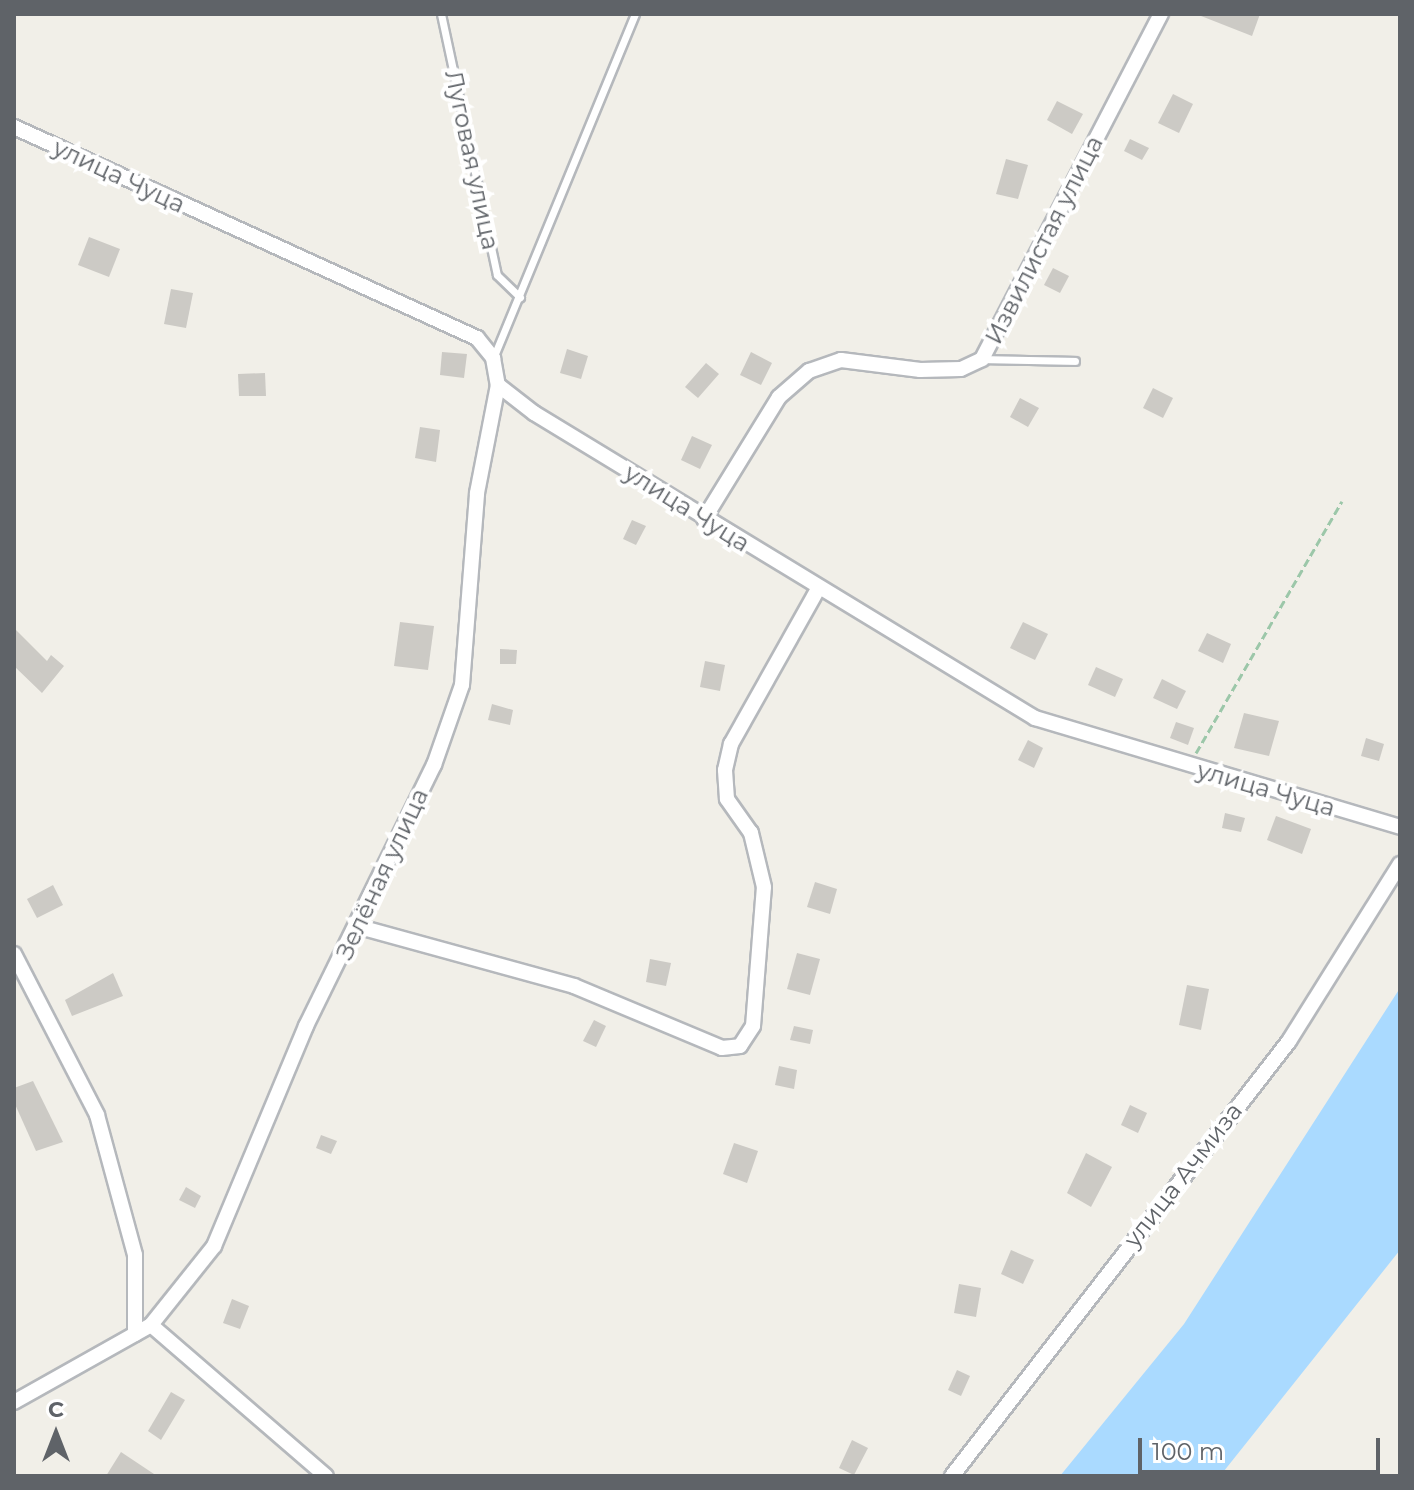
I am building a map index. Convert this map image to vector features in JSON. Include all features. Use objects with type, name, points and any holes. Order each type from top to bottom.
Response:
[{"type":"street","name":"Извилистая улица","points":[[704,519],[779,397],[809,371],[841,360],[920,370],[961,369],[982,359],[1161,14]]},
{"type":"street","name":"улица Чуца","points":[[14,127],[477,338],[493,358]]},
{"type":"street","points":[[493,358],[498,385]]},
{"type":"street","name":"улица Чуца","points":[[498,385],[704,519],[1035,718],[1400,827]]},
{"type":"street","name":"Зелёная улица","points":[[14,1402],[151,1325],[214,1246],[306,1026],[360,927],[462,685],[477,493],[498,385]]},
{"type":"street","points":[[360,927],[574,986],[722,1048],[740,1046],[753,1026],[764,887],[751,833],[727,799],[725,770],[731,744],[818,589]]},
{"type":"street","name":"улица Ачмиза","points":[[952,1476],[1289,1041],[1400,864]]},
{"type":"street","points":[[14,954],[97,1115],[135,1255],[135,1334]]},
{"type":"street","points":[[151,1325],[326,1476]]},
{"type":"lane","name":"Луговая улица","points":[[441,14],[497,275],[520,297]]},
{"type":"lane","points":[[493,358],[635,14]]},
{"type":"lane","points":[[982,359],[1075,361]]},
{"type":"path","points":[[1189,766],[1342,501]]},
{"type":"water","points":[[1400,988],[1400,1250],[1220,1476],[1060,1476],[1184,1324]]},
{"type":"building","points":[[1196,14],[1260,14],[1252,36]]},
{"type":"building","points":[[1173,94],[1193,104],[1179,133],[1158,123]]},
{"type":"building","points":[[1057,101],[1083,114],[1072,134],[1047,120]]},
{"type":"building","points":[[1130,139],[1149,148],[1142,160],[1124,151]]},
{"type":"building","points":[[1006,159],[1028,165],[1018,199],[996,194]]},
{"type":"building","points":[[89,237],[120,249],[109,277],[78,265]]},
{"type":"building","points":[[1053,268],[1069,276],[1060,293],[1044,285]]},
{"type":"building","points":[[171,289],[193,293],[186,328],[164,324]]},
{"type":"building","points":[[567,349],[588,356],[581,379],[560,373]]},
{"type":"building","points":[[442,352],[467,354],[464,378],[440,375]]},
{"type":"building","points":[[751,352],[772,363],[761,385],[740,375]]},
{"type":"building","points":[[706,363],[719,374],[698,398],[685,387]]},
{"type":"building","points":[[265,373],[266,396],[239,396],[238,374]]},
{"type":"building","points":[[1153,388],[1173,398],[1163,418],[1143,408]]},
{"type":"building","points":[[1020,398],[1039,408],[1028,427],[1010,417]]},
{"type":"building","points":[[420,427],[440,430],[436,462],[415,458]]},
{"type":"building","points":[[692,436],[712,445],[700,469],[681,460]]},
{"type":"building","points":[[632,520],[646,526],[636,545],[623,539]]},
{"type":"building","points":[[400,622],[434,626],[428,670],[394,666]]},
{"type":"building","points":[[1023,622],[1048,634],[1035,660],[1010,648]]},
{"type":"building","points":[[14,628],[47,661],[51,655],[64,666],[42,693],[14,666]]},
{"type":"building","points":[[1207,633],[1231,644],[1223,663],[1198,651]]},
{"type":"building","points":[[500,649],[517,650],[516,664],[500,664]]},
{"type":"building","points":[[705,661],[725,665],[720,691],[700,687]]},
{"type":"building","points":[[1096,667],[1123,679],[1115,697],[1088,685]]},
{"type":"building","points":[[1162,679],[1186,691],[1177,709],[1153,698]]},
{"type":"building","points":[[492,704],[513,710],[510,725],[488,720]]},
{"type":"building","points":[[1244,713],[1279,721],[1269,756],[1234,748]]},
{"type":"building","points":[[1176,722],[1194,728],[1188,745],[1170,738]]},
{"type":"building","points":[[1366,738],[1384,744],[1379,761],[1361,756]]},
{"type":"building","points":[[1028,740],[1043,748],[1034,768],[1018,760]]},
{"type":"building","points":[[1225,813],[1245,818],[1241,832],[1222,828]]},
{"type":"building","points":[[1276,816],[1311,829],[1302,854],[1267,840]]},
{"type":"building","points":[[815,882],[837,889],[830,914],[807,907]]},
{"type":"building","points":[[53,885],[63,905],[37,918],[27,899]]},
{"type":"building","points":[[797,953],[820,959],[810,995],[787,989]]},
{"type":"building","points":[[650,959],[671,963],[666,986],[646,982]]},
{"type":"building","points":[[113,973],[123,996],[72,1016],[65,1000]]},
{"type":"building","points":[[1187,985],[1209,989],[1201,1030],[1179,1025]]},
{"type":"building","points":[[594,1020],[606,1026],[596,1047],[583,1041]]},
{"type":"building","points":[[794,1026],[813,1030],[810,1044],[790,1040]]},
{"type":"building","points":[[779,1066],[797,1070],[794,1089],[775,1085]]},
{"type":"building","points":[[33,1081],[63,1142],[36,1151],[14,1102],[14,1088]]},
{"type":"building","points":[[1130,1105],[1147,1113],[1138,1133],[1121,1125]]},
{"type":"building","points":[[321,1135],[337,1141],[331,1154],[316,1148]]},
{"type":"building","points":[[734,1143],[758,1151],[747,1183],[723,1174]]},
{"type":"building","points":[[1086,1153],[1112,1167],[1091,1207],[1067,1193]]},
{"type":"building","points":[[186,1187],[201,1196],[195,1208],[179,1200]]},
{"type":"building","points":[[1011,1250],[1034,1260],[1023,1284],[1001,1274]]},
{"type":"building","points":[[959,1284],[981,1288],[976,1317],[954,1313]]},
{"type":"building","points":[[232,1299],[249,1306],[240,1329],[223,1323]]},
{"type":"building","points":[[957,1370],[970,1376],[961,1396],[948,1390]]},
{"type":"building","points":[[171,1392],[185,1400],[161,1440],[148,1431]]},
{"type":"building","points":[[852,1440],[868,1448],[854,1475],[839,1468]]},
{"type":"building","points":[[121,1452],[157,1476],[106,1476]]}]
